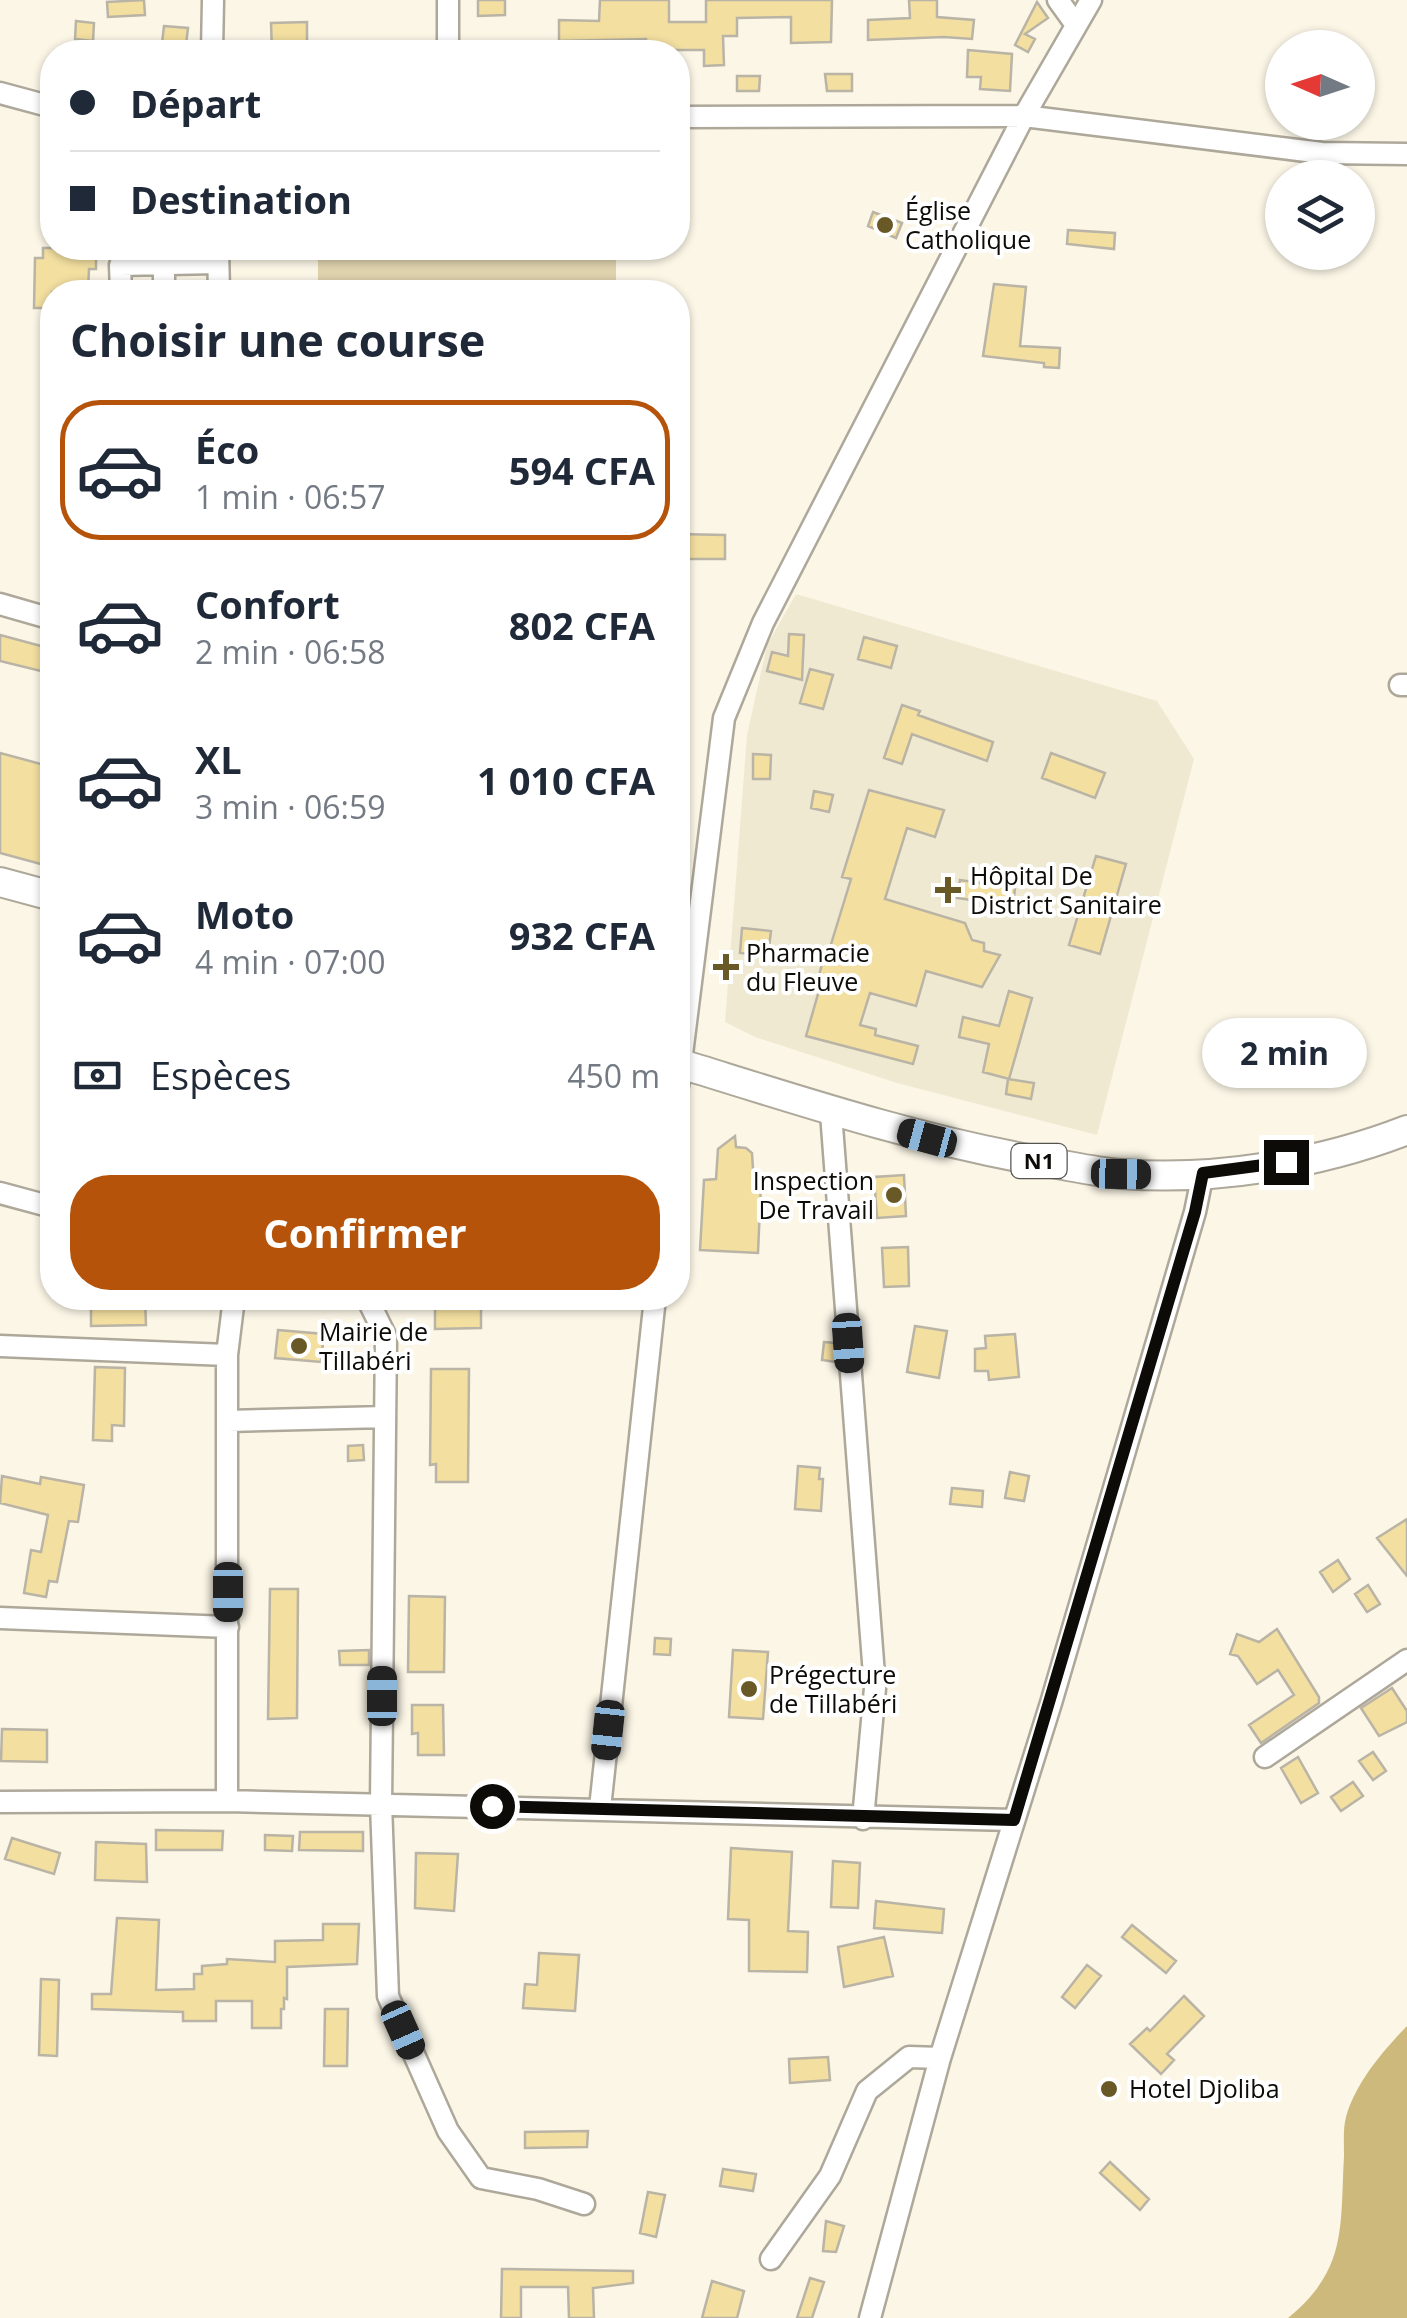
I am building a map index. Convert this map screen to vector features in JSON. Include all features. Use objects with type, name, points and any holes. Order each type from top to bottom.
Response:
[{"type":"main road","points":[[0,882],[40,893]]},
{"type":"main road","name":"N1","points":[[690,1074],[960,1147],[1121,1174],[1203,1173],[1286,1162],[1382,1140],[1407,1130]]},
{"type":"street","points":[[212,0],[212,40]]},
{"type":"street","points":[[448,0],[448,40]]},
{"type":"street","points":[[1058,0],[1076,25]]},
{"type":"street","points":[[690,979],[724,718],[762,623],[1024,116],[1091,0]]},
{"type":"street","points":[[0,93],[40,104]]},
{"type":"street","points":[[690,117],[1024,116],[1322,153],[1407,154]]},
{"type":"street","points":[[0,604],[40,616]]},
{"type":"street","points":[[830,1112],[875,1688],[863,1819]]},
{"type":"street","points":[[870,2318],[940,2058],[1195,1212],[1203,1173]]},
{"type":"street","points":[[0,1193],[40,1204]]},
{"type":"street","points":[[227,1801],[226,1355],[232,1310]]},
{"type":"street","points":[[374,1310],[386,1337],[381,1804],[388,1996],[448,2131],[481,2178],[538,2189],[584,2204]]},
{"type":"street","points":[[600,1808],[654,1310]]},
{"type":"street","points":[[0,1346],[226,1355]]},
{"type":"street","points":[[228,1421],[386,1418]]},
{"type":"street","points":[[0,1618],[228,1626]]},
{"type":"street","points":[[1265,1757],[1407,1660]]},
{"type":"street","points":[[0,1802],[227,1801],[1014,1820]]},
{"type":"street","points":[[771,2258],[830,2176],[867,2091],[909,2058],[940,2058]]},
{"type":"shaded area","points":[[318,260],[616,260],[616,280],[318,280]]},
{"type":"shaded area","name":"Hôpital De District Sanitaire","points":[[796,594],[1157,701],[1194,759],[1097,1135],[897,1083],[755,1037],[725,1022],[747,735],[767,645]]},
{"type":"shaded area","points":[[1407,2026],[1407,2318],[1288,2318],[1322,2282],[1337,2245],[1344,2126],[1351,2104],[1371,2068]]},
{"type":"building","points":[[144,0],[145,15],[108,17],[107,2]]},
{"type":"building","points":[[478,0],[505,0],[505,15],[478,16]]},
{"type":"building","points":[[600,0],[669,0],[669,22],[706,22],[706,0],[832,0],[831,42],[791,43],[791,17],[737,18],[737,36],[723,36],[724,65],[704,66],[704,50],[690,50],[690,40],[559,40],[559,20],[599,21]]},
{"type":"building","points":[[909,0],[937,0],[937,17],[974,20],[972,39],[868,40],[868,20],[910,18]]},
{"type":"building","points":[[1037,2],[1048,18],[1025,34],[1035,39],[1028,52],[1015,45]]},
{"type":"building","points":[[76,21],[94,23],[93,40],[75,39]]},
{"type":"building","points":[[307,22],[307,40],[272,40],[271,23]]},
{"type":"building","points":[[164,26],[188,28],[187,40],[162,40]]},
{"type":"building","points":[[968,50],[1012,54],[1010,91],[980,89],[981,77],[967,77]]},
{"type":"building","points":[[825,74],[852,74],[852,91],[827,91]]},
{"type":"building","points":[[737,76],[760,76],[759,91],[737,91]]},
{"type":"building","name":"Église Catholique","points":[[873,212],[902,223],[896,238],[868,226]]},
{"type":"building","points":[[1068,230],[1115,233],[1114,249],[1067,244]]},
{"type":"building","points":[[35,258],[96,260],[96,269],[89,269],[89,280],[40,280],[40,308],[34,308]]},
{"type":"building","points":[[994,284],[1026,287],[1020,346],[1060,348],[1059,368],[983,356]]},
{"type":"building","points":[[690,534],[725,535],[725,559],[690,559]]},
{"type":"building","points":[[789,634],[804,635],[802,680],[767,671],[772,652],[788,656]]},
{"type":"building","points":[[0,635],[40,646],[40,671],[0,661]]},
{"type":"building","points":[[864,637],[897,646],[891,668],[858,659]]},
{"type":"building","points":[[810,669],[833,675],[823,709],[800,703]]},
{"type":"building","points":[[902,705],[920,711],[918,715],[993,742],[987,761],[912,734],[902,764],[884,758]]},
{"type":"building","points":[[0,753],[40,764],[40,864],[0,853]]},
{"type":"building","points":[[1051,753],[1105,773],[1095,798],[1042,778]]},
{"type":"building","points":[[753,754],[771,755],[770,779],[753,779]]},
{"type":"building","points":[[869,790],[944,810],[935,837],[907,828],[885,899],[965,923],[972,940],[984,943],[984,951],[1000,955],[982,987],[926,971],[916,1006],[870,993],[860,1025],[876,1029],[875,1035],[918,1046],[913,1064],[806,1036],[822,980],[818,979],[825,953],[828,954],[851,879],[842,877]]},
{"type":"building","points":[[814,791],[833,795],[829,812],[811,808]]},
{"type":"building","points":[[1096,856],[1126,864],[1100,954],[1069,945]]},
{"type":"building","points":[[960,880],[1015,888],[1013,906],[957,898]]},
{"type":"building","points":[[742,928],[771,931],[768,956],[740,953]]},
{"type":"building","points":[[1009,991],[1032,998],[1009,1079],[983,1072],[989,1044],[959,1037],[963,1017],[999,1026]]},
{"type":"building","points":[[1008,1079],[1034,1083],[1031,1099],[1006,1094]]},
{"type":"building","points":[[735,1136],[736,1147],[752,1153],[754,1184],[761,1184],[758,1253],[700,1250],[704,1180],[716,1179],[718,1149]]},
{"type":"building","points":[[904,1175],[906,1216],[877,1218],[874,1177]]},
{"type":"building","points":[[908,1247],[909,1286],[884,1287],[882,1248]]},
{"type":"building","points":[[91,1310],[145,1310],[146,1325],[91,1326]]},
{"type":"building","points":[[435,1310],[481,1310],[481,1328],[435,1329]]},
{"type":"building","points":[[915,1326],[947,1331],[939,1378],[907,1372]]},
{"type":"building","points":[[278,1330],[324,1334],[321,1362],[275,1358]]},
{"type":"building","points":[[1015,1334],[1019,1377],[989,1380],[988,1371],[975,1371],[975,1349],[986,1348],[985,1336]]},
{"type":"building","points":[[824,1342],[835,1343],[836,1362],[822,1360]]},
{"type":"building","points":[[95,1367],[125,1368],[124,1426],[112,1425],[112,1441],[93,1440]]},
{"type":"building","points":[[431,1369],[469,1369],[468,1482],[436,1482],[436,1464],[430,1465]]},
{"type":"building","points":[[363,1445],[364,1460],[348,1461],[348,1446]]},
{"type":"building","points":[[798,1466],[820,1468],[821,1511],[795,1509]]},
{"type":"building","points":[[1010,1472],[1029,1476],[1024,1501],[1005,1498]]},
{"type":"building","points":[[2,1476],[40,1484],[41,1477],[84,1485],[78,1522],[69,1521],[57,1582],[49,1581],[46,1597],[24,1593],[31,1550],[41,1552],[48,1515],[0,1503]]},
{"type":"building","points":[[952,1488],[983,1491],[982,1507],[950,1504]]},
{"type":"building","points":[[1407,1519],[1407,1576],[1377,1538]]},
{"type":"building","points":[[1338,1560],[1350,1579],[1333,1592],[1320,1572]]},
{"type":"building","points":[[1368,1585],[1380,1604],[1367,1612],[1355,1594]]},
{"type":"building","points":[[270,1589],[298,1589],[297,1718],[268,1719]]},
{"type":"building","points":[[409,1596],[445,1597],[444,1672],[408,1672]]},
{"type":"building","points":[[1277,1629],[1319,1703],[1261,1743],[1249,1725],[1294,1695],[1278,1670],[1257,1684],[1238,1656],[1230,1654],[1237,1634],[1259,1642]]},
{"type":"building","points":[[655,1638],[671,1639],[670,1655],[654,1654]]},
{"type":"building","points":[[369,1650],[369,1665],[340,1665],[339,1651]]},
{"type":"building","points":[[733,1650],[768,1652],[763,1719],[729,1717]]},
{"type":"building","points":[[1392,1688],[1407,1711],[1407,1722],[1379,1736],[1361,1708]]},
{"type":"building","points":[[412,1705],[443,1705],[444,1755],[418,1755],[418,1733],[412,1734]]},
{"type":"building","points":[[2,1729],[47,1730],[47,1762],[1,1761]]},
{"type":"building","points":[[1373,1752],[1386,1771],[1373,1780],[1359,1761]]},
{"type":"building","points":[[1298,1757],[1318,1793],[1301,1803],[1281,1768]]},
{"type":"building","points":[[1353,1782],[1363,1796],[1341,1811],[1331,1797]]},
{"type":"building","points":[[156,1830],[223,1831],[222,1850],[156,1850]]},
{"type":"building","points":[[300,1832],[363,1832],[363,1851],[299,1850]]},
{"type":"building","points":[[265,1835],[293,1836],[292,1851],[265,1850]]},
{"type":"building","points":[[12,1838],[60,1853],[54,1874],[5,1859]]},
{"type":"building","points":[[96,1842],[146,1844],[147,1882],[95,1880]]},
{"type":"building","points":[[731,1848],[792,1852],[788,1931],[808,1932],[807,1972],[749,1971],[749,1920],[728,1919]]},
{"type":"building","points":[[416,1853],[458,1854],[454,1911],[415,1908]]},
{"type":"building","points":[[833,1861],[860,1863],[858,1908],[831,1907]]},
{"type":"building","points":[[876,1901],[944,1909],[942,1933],[874,1928]]},
{"type":"building","points":[[117,1918],[159,1920],[156,1990],[194,1989],[194,1974],[202,1974],[202,1966],[227,1964],[227,1959],[275,1962],[275,1941],[323,1940],[323,1924],[359,1924],[357,1964],[287,1967],[287,1999],[284,1998],[281,2009],[281,2028],[252,2028],[252,2001],[216,2001],[216,2021],[183,2021],[183,2012],[92,2009],[92,1994],[111,1994]]},
{"type":"building","points":[[1132,1925],[1176,1961],[1166,1973],[1122,1937]]},
{"type":"building","points":[[884,1937],[893,1976],[844,1987],[838,1947]]},
{"type":"building","points":[[539,1953],[579,1955],[575,2011],[523,2008],[525,1984],[537,1985]]},
{"type":"building","points":[[1087,1965],[1101,1976],[1075,2008],[1062,1997]]},
{"type":"building","points":[[41,1979],[59,1980],[57,2056],[39,2055]]},
{"type":"building","points":[[1184,1996],[1204,2016],[1167,2054],[1174,2060],[1161,2074],[1130,2044],[1147,2028],[1150,2031]]},
{"type":"building","points":[[325,2009],[348,2009],[347,2066],[324,2066]]},
{"type":"building","points":[[828,2057],[830,2080],[790,2083],[789,2059]]},
{"type":"building","points":[[588,2131],[587,2147],[525,2148],[525,2132]]},
{"type":"building","points":[[1110,2162],[1149,2199],[1140,2210],[1100,2173]]},
{"type":"building","points":[[723,2169],[756,2174],[753,2191],[720,2186]]},
{"type":"building","points":[[648,2192],[665,2195],[656,2237],[640,2233]]},
{"type":"building","points":[[826,2221],[844,2226],[836,2252],[823,2251]]},
{"type":"building","points":[[502,2269],[633,2271],[633,2283],[593,2288],[594,2318],[569,2318],[568,2287],[521,2287],[521,2318],[501,2318]]},
{"type":"building","points":[[810,2278],[824,2282],[812,2318],[797,2318]]},
{"type":"building","points":[[712,2281],[744,2291],[737,2318],[702,2318]]},
{"type":"place","name":"Église Catholique","points":[[885,225]]},
{"type":"place","name":"Hôpital De District Sanitaire","points":[[948,890]]},
{"type":"place","name":"Pharmacie du Fleuve","points":[[726,967]]},
{"type":"place","name":"Inspection De Travail","points":[[894,1195]]},
{"type":"place","name":"Mairie de Tillabéri","points":[[299,1346]]},
{"type":"place","name":"Prégecture de Tillabéri","points":[[749,1689]]},
{"type":"place","name":"Hotel Djoliba","points":[[1109,2089]]},
{"type":"route","points":[[492,1806],[863,1819],[1014,1820],[1195,1212],[1203,1173],[1286,1162]]}]
